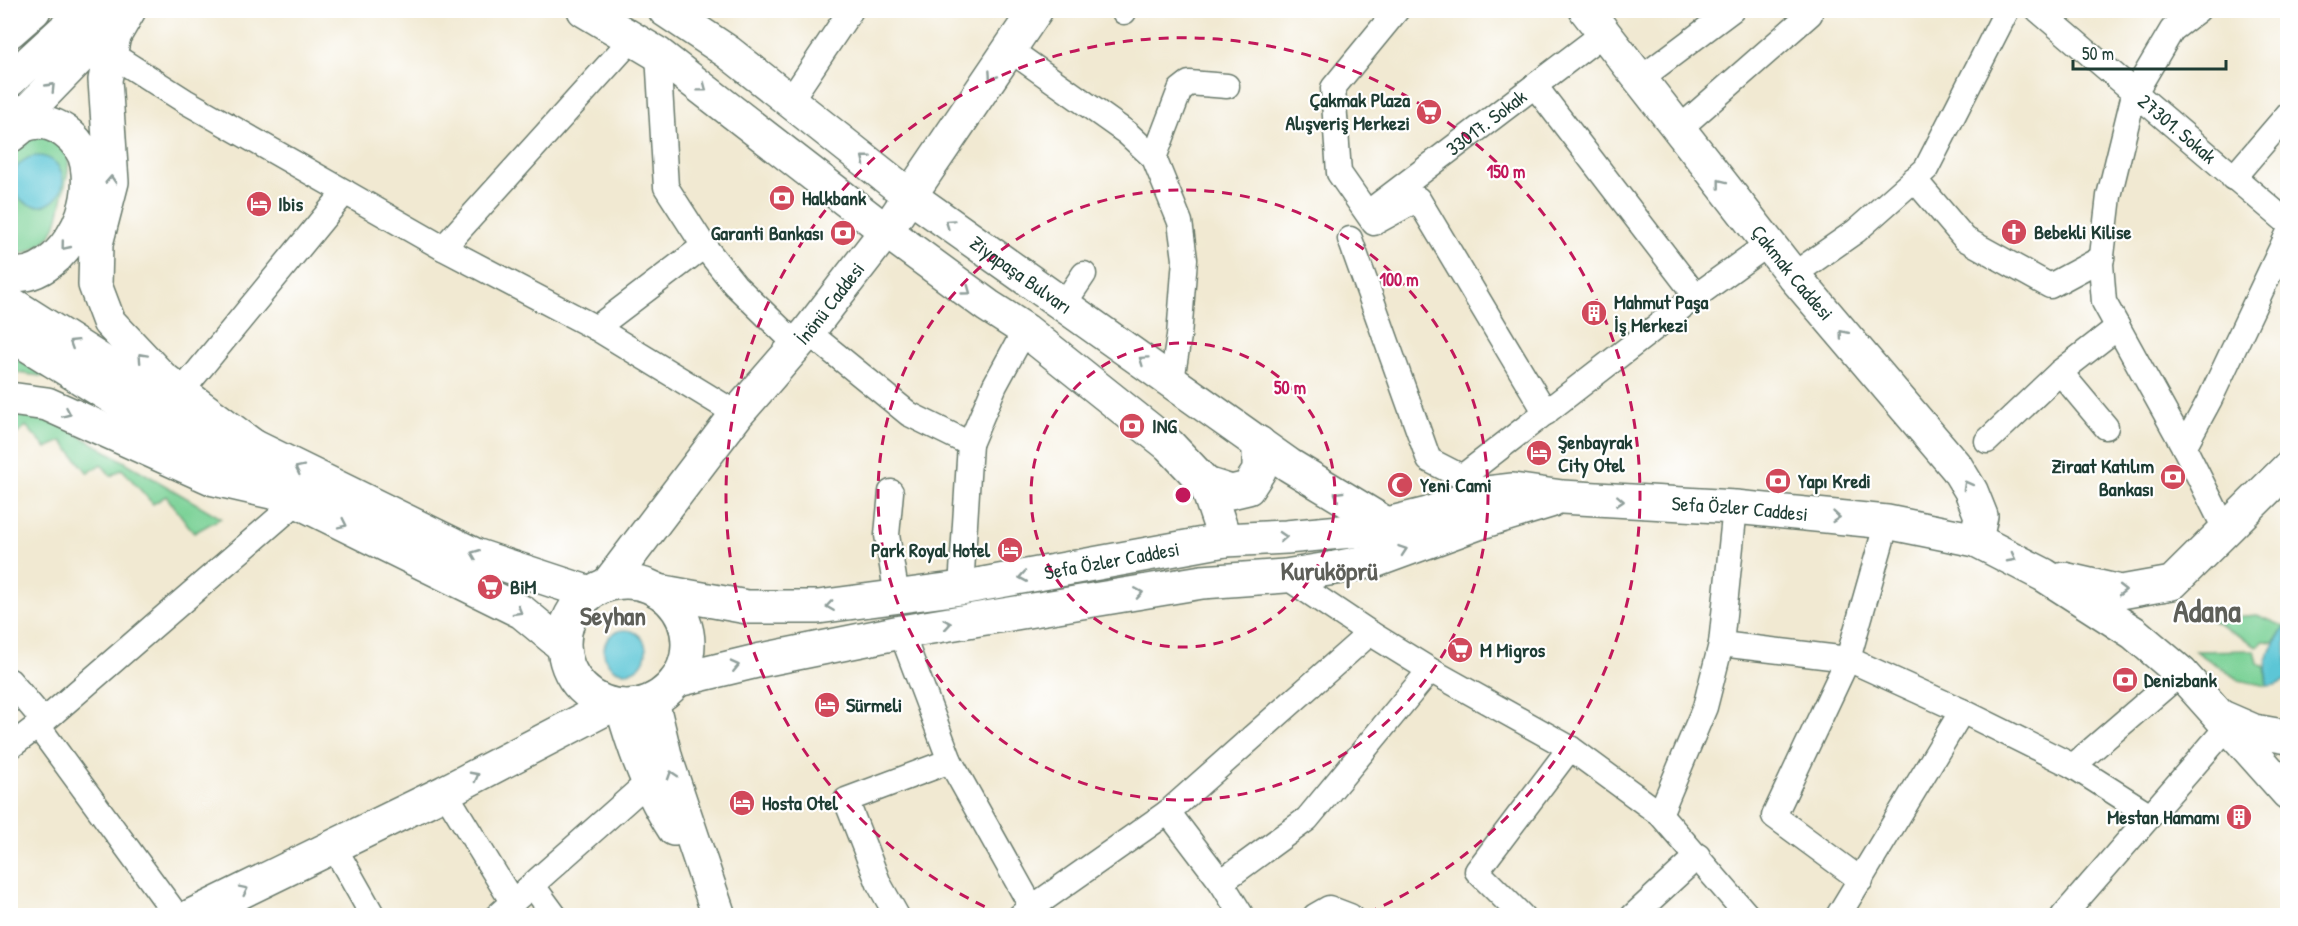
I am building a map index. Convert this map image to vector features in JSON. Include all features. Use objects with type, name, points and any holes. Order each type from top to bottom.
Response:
[{"type":"main road","points":[[10,31],[34,10]]},
{"type":"main road","points":[[10,80],[86,10]]},
{"type":"main road","points":[[128,10],[114,36],[105,80],[112,182],[96,244],[95,285],[109,322],[162,378],[161,402]]},
{"type":"main road","points":[[10,129],[128,10]]},
{"type":"main road","points":[[584,10],[645,46],[886,231],[988,306],[1025,330],[1168,445],[1206,484],[1225,540]]},
{"type":"main road","name":"Ziyapaşa Bulvarı","points":[[664,10],[728,52],[910,196],[1289,465],[1388,525]]},
{"type":"main road","name":"İnönü Caddesi","points":[[599,589],[737,414],[803,339],[886,231],[1036,10]]},
{"type":"main road","name":"Çakmak Caddesi","points":[[1595,22],[1793,275],[1957,468],[1971,490],[1981,516],[1977,540]]},
{"type":"main road","points":[[10,136],[26,125],[50,122],[63,130],[80,147],[87,164],[88,194],[82,221],[65,248],[45,267],[21,276],[10,274]]},
{"type":"main road","points":[[10,303],[161,402],[210,458],[522,612],[563,646]]},
{"type":"main road","points":[[10,334],[161,402],[475,555],[599,589]]},
{"type":"main road","points":[[10,399],[47,404],[214,479],[289,498]]},
{"type":"main road","points":[[1206,484],[1231,492],[1248,488],[1259,471],[1258,443]]},
{"type":"main road","points":[[2044,575],[2121,592],[2172,583],[2288,468]]},
{"type":"main road","name":"Sefa Özler Caddesi","points":[[658,591],[747,607],[818,607],[961,588],[1225,540],[1363,530],[1428,514],[1478,494],[1513,490],[1562,497],[1735,507],[1902,524],[1977,540],[2044,575]]},
{"type":"main road","name":"Sefa Özler Caddesi","points":[[678,680],[757,661],[901,632],[1202,582],[1285,576],[1377,560],[1478,523],[1562,497]]},
{"type":"main road","points":[[2044,575],[2134,633],[2181,673],[2288,793]]},
{"type":"main road","points":[[191,915],[629,704],[670,690],[678,680],[688,653],[688,632],[680,612],[667,596],[649,586],[629,582],[599,589],[576,608],[566,626],[563,646],[567,666],[578,684],[593,698],[629,704],[666,759],[719,915]]},
{"type":"main road","points":[[629,704],[632,742],[648,782],[672,826],[703,870]]},
{"type":"main road","points":[[2224,720],[2254,731],[2288,737]]},
{"type":"street","points":[[790,102],[851,10]]},
{"type":"street","points":[[1397,10],[1333,88],[1339,173],[1374,223],[1418,199],[1546,413]]},
{"type":"street","points":[[1640,79],[1701,21],[1732,10]]},
{"type":"street","points":[[1793,275],[1856,231],[1926,169],[2007,10]]},
{"type":"street","name":"27301. Sokak","points":[[2038,10],[2288,223]]},
{"type":"street","points":[[2198,10],[2172,30],[2134,94],[2109,196],[2102,258],[2104,302],[2184,447],[2226,531]]},
{"type":"street","points":[[1679,129],[1809,14]]},
{"type":"street","name":"33017. Sokak","points":[[1368,213],[1535,86],[1595,22]]},
{"type":"street","points":[[645,46],[666,187],[704,246],[735,285],[803,339],[909,414],[970,444]]},
{"type":"street","points":[[443,248],[645,46]]},
{"type":"street","points":[[1010,50],[1126,133],[1154,159],[1180,222],[1185,259],[1179,336],[1172,380]]},
{"type":"street","points":[[111,54],[185,101],[443,248],[596,327],[737,414]]},
{"type":"street","points":[[1154,159],[1180,90],[1190,83],[1227,86]]},
{"type":"street","points":[[1535,86],[1696,296]]},
{"type":"street","points":[[2233,178],[2288,114]]},
{"type":"street","points":[[1914,179],[1965,239],[2050,286],[2102,258]]},
{"type":"street","points":[[161,402],[345,192]]},
{"type":"street","points":[[2184,447],[2210,399],[2288,234]]},
{"type":"street","points":[[1350,239],[1430,460],[1462,477],[1696,296],[1768,244]]},
{"type":"street","points":[[596,327],[704,246]]},
{"type":"street","points":[[1064,304],[1084,273]]},
{"type":"street","points":[[1987,441],[2060,372],[2118,327]]},
{"type":"street","points":[[961,588],[970,444],[995,385],[1025,330]]},
{"type":"street","points":[[2060,372],[2106,427]]},
{"type":"street","points":[[891,492],[887,535],[897,597]]},
{"type":"street","points":[[10,747],[40,723],[289,498]]},
{"type":"street","points":[[1660,814],[1705,707],[1721,644],[1735,507]]},
{"type":"street","points":[[1861,880],[1774,816],[1848,659],[1902,524]]},
{"type":"street","points":[[1285,576],[1430,670],[1570,748],[1660,814],[1748,915]]},
{"type":"street","points":[[901,632],[950,761],[1025,911],[1168,812],[1370,633]]},
{"type":"street","points":[[1721,644],[1848,659],[1962,711],[2073,766],[2151,815]]},
{"type":"street","points":[[1221,882],[1307,819],[1430,670]]},
{"type":"street","points":[[2073,766],[2181,673]]},
{"type":"street","points":[[10,681],[177,915]]},
{"type":"street","points":[[1838,915],[1962,711]]},
{"type":"street","points":[[2062,915],[2151,815],[2224,720]]},
{"type":"street","points":[[1522,915],[1477,872],[1570,748]]},
{"type":"street","points":[[897,915],[879,884],[846,800],[950,761]]},
{"type":"street","points":[[445,792],[505,909],[648,782]]},
{"type":"street","points":[[1168,812],[1221,882],[1242,915]]},
{"type":"street","points":[[334,847],[373,915]]},
{"type":"street","points":[[1633,915],[1698,856]]},
{"type":"street","points":[[532,886],[555,915]]},
{"type":"street","points":[[1315,915],[1329,908],[1350,915]]},
{"type":"green space","points":[[52,135],[68,158],[67,179],[55,227],[45,242],[37,248],[11,257],[10,140]]},
{"type":"green space","points":[[11,355],[48,377],[11,372]]},
{"type":"green space","points":[[11,405],[36,410],[221,518],[194,533],[166,496],[153,504],[122,469],[111,476],[101,464],[88,473],[62,441],[46,448],[26,426],[17,434],[11,428]]},
{"type":"green space","points":[[2257,615],[2286,627],[2273,642],[2264,641],[2257,646],[2209,619]]},
{"type":"green space","points":[[2255,650],[2258,663],[2265,667],[2267,686],[2239,680],[2195,651]]},
{"type":"water","points":[[38,156],[56,163],[63,181],[56,199],[38,206],[20,199],[13,181],[20,163]]},
{"type":"water","points":[[2286,627],[2287,680],[2267,686],[2266,668],[2271,647]]},
{"type":"water","points":[[625,630],[640,636],[646,651],[640,666],[625,672],[610,666],[604,651],[610,636]]},
{"type":"place","name":"Çakmak Plaza Alışveriş Merkezi","points":[[1429,112]]},
{"type":"place","name":"Halkbank","points":[[782,198]]},
{"type":"place","name":"Ibis","points":[[259,204]]},
{"type":"place","name":"Bebekli Kilise","points":[[2014,232]]},
{"type":"place","name":"Garanti Bankası","points":[[843,233]]},
{"type":"place","name":"Mahmut Paşa İş Merkezi","points":[[1594,313]]},
{"type":"place","name":"ING","points":[[1132,426]]},
{"type":"place","name":"Şenbayrak City Otel","points":[[1539,453]]},
{"type":"place","name":"Ziraat Katılım Bankası","points":[[2173,477]]},
{"type":"place","name":"Yapı Kredi","points":[[1778,481]]},
{"type":"place","name":"Yeni Cami","points":[[1400,485]]},
{"type":"place","name":"Park Royal Hotel","points":[[1010,550]]},
{"type":"place","name":"BiM","points":[[490,587]]},
{"type":"place","name":"M Migros","points":[[1460,650]]},
{"type":"place","name":"Denizbank","points":[[2125,680]]},
{"type":"place","name":"Sürmeli","points":[[827,705]]},
{"type":"place","name":"Hosta Otel","points":[[742,803]]},
{"type":"place","name":"Mestan Hamamı","points":[[2239,817]]},
{"type":"district","name":"Kuruköprü","points":[[1329,571]]},
{"type":"district","name":"Adana","points":[[2207,611]]},
{"type":"district","name":"Seyhan","points":[[613,616]]}]
